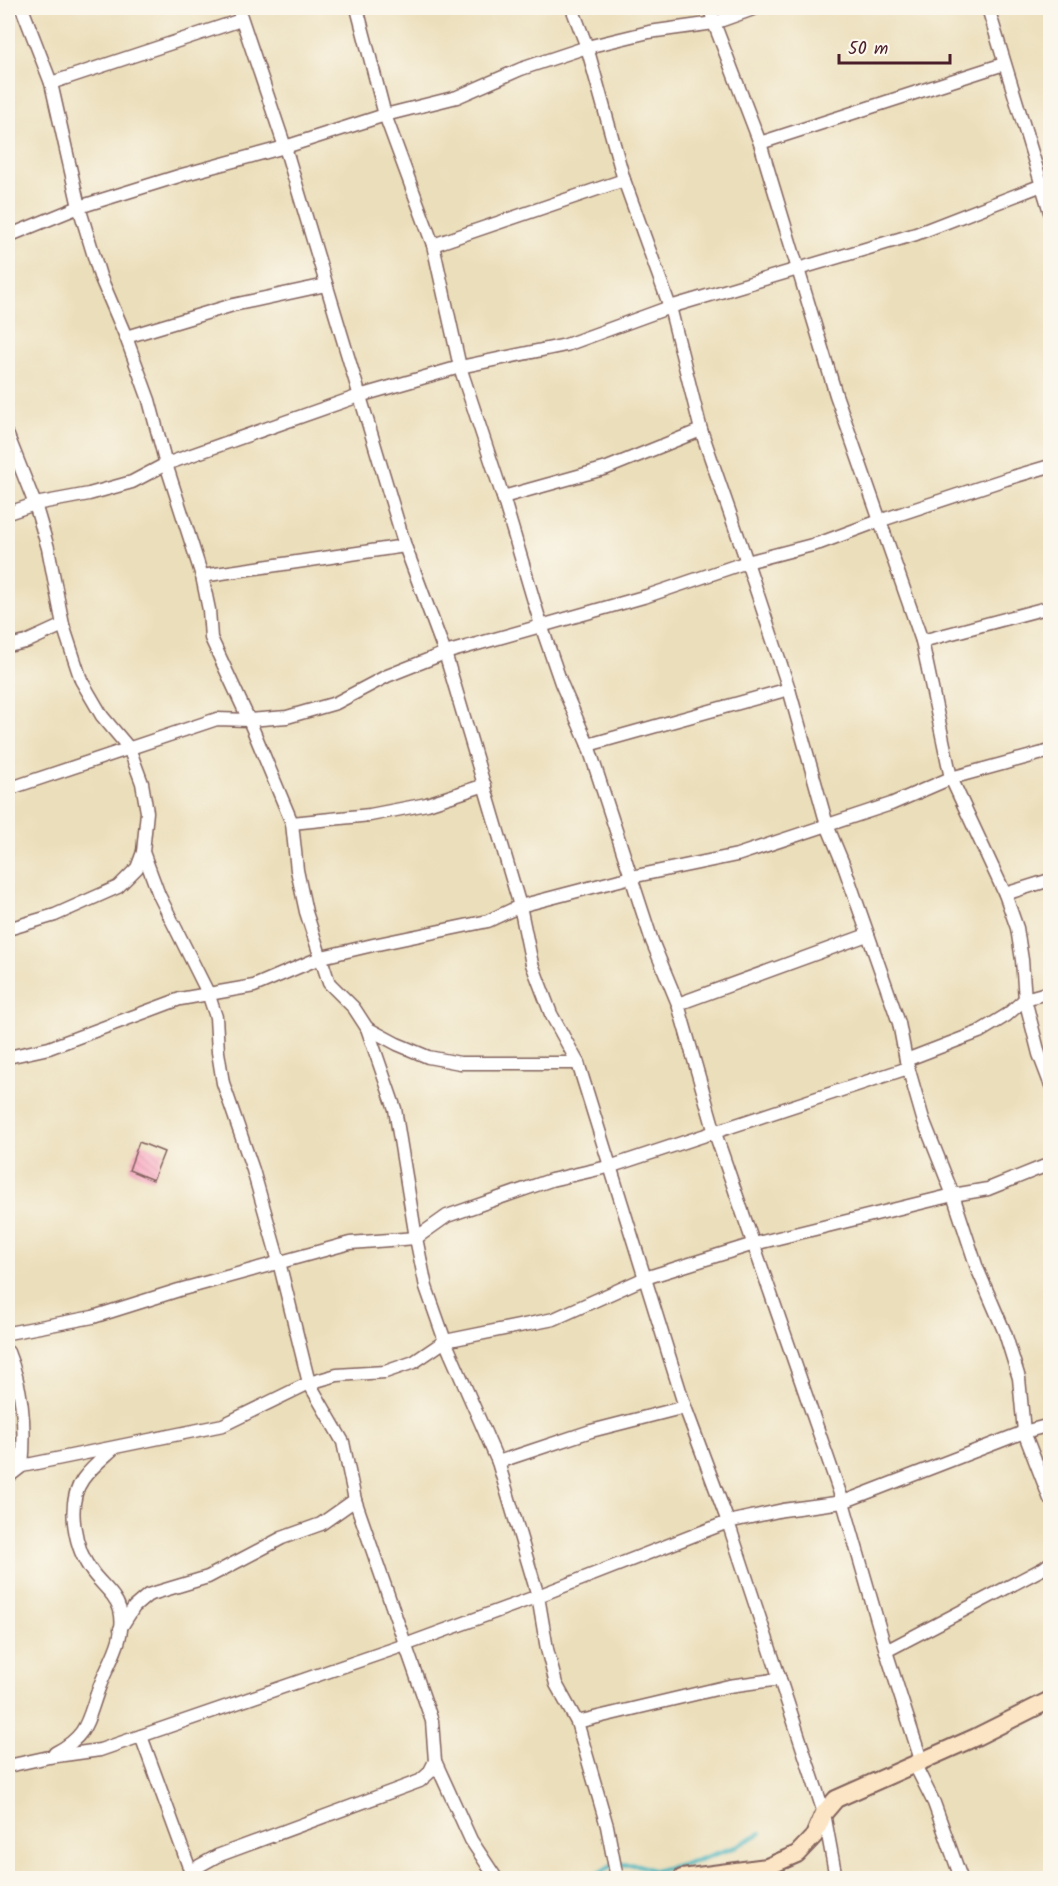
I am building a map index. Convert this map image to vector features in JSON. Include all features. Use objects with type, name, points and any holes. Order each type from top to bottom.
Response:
[{"type":"street","points":[[22,8],[51,83],[79,207],[100,276],[149,400],[166,464],[202,576],[209,610],[211,638],[249,720],[292,823],[297,870],[306,912],[329,983],[354,1008],[367,1028],[395,1109],[426,1287],[445,1341],[498,1462],[538,1596],[547,1649],[556,1684],[577,1722],[607,1826],[617,1878]]},
{"type":"street","points":[[237,8],[285,147],[405,546],[445,653],[520,906],[532,964],[551,1014],[578,1063],[612,1166],[685,1407],[728,1522],[824,1813],[836,1878]]},
{"type":"street","points":[[357,8],[385,115],[433,245],[460,367],[503,497],[541,625],[561,683],[588,745],[652,941],[678,1004],[715,1133],[843,1502],[918,1762],[961,1878]]},
{"type":"street","points":[[572,8],[587,47],[624,180],[670,307],[701,430],[789,689],[827,825],[844,866],[899,1023],[907,1064],[923,1119],[953,1195],[977,1268],[1005,1333],[1018,1378],[1024,1432],[1050,1500]]},
{"type":"street","points":[[710,8],[760,143],[836,395],[922,642],[951,778],[1005,894],[1017,928],[1025,999],[1039,1054],[1050,1083]]},
{"type":"street","points":[[8,236],[79,207],[182,175],[285,147],[385,115],[457,97],[521,69],[587,47],[649,32],[714,23],[756,8]]},
{"type":"street","points":[[988,8],[1004,64],[1046,183],[1050,212]]},
{"type":"street","points":[[51,83],[241,20]]},
{"type":"street","points":[[760,143],[1004,64]]},
{"type":"street","points":[[433,245],[624,180]]},
{"type":"street","points":[[9,512],[132,482],[166,464],[359,396],[460,367],[566,345],[670,307],[916,234],[1046,183]]},
{"type":"street","points":[[126,337],[233,305],[326,285]]},
{"type":"street","points":[[503,497],[607,468],[701,430]]},
{"type":"street","points":[[8,436],[35,504],[48,548],[63,625],[81,680],[102,716],[129,748],[142,783],[147,812],[143,852],[137,868],[118,887],[55,915],[8,929]]},
{"type":"street","points":[[8,789],[217,718],[249,720],[287,717],[336,703],[387,676],[445,653],[648,596],[747,562],[820,543],[1006,478],[1050,466]]},
{"type":"street","points":[[202,576],[405,546]]},
{"type":"street","points":[[922,642],[1050,607]]},
{"type":"street","points":[[8,646],[26,642],[63,625]]},
{"type":"street","points":[[588,745],[789,689]]},
{"type":"street","points":[[8,1057],[49,1048],[180,999],[254,986],[322,957],[488,921],[520,906],[631,877],[736,855],[891,804],[951,778],[1050,751]]},
{"type":"street","points":[[292,823],[370,815],[427,804],[485,785]]},
{"type":"street","points":[[143,852],[159,895],[208,993],[216,1017],[218,1052],[224,1083],[253,1170],[309,1383],[343,1442],[355,1500],[432,1721],[435,1761],[471,1840],[496,1878]]},
{"type":"street","points":[[1005,894],[1050,880]]},
{"type":"street","points":[[678,1004],[867,935]]},
{"type":"street","points":[[8,1333],[93,1317],[179,1290],[350,1243],[416,1238],[447,1216],[551,1180],[612,1166],[715,1133],[907,1064],[979,1032],[1007,1015],[1025,999],[1050,992]]},
{"type":"street","points":[[367,1028],[429,1057],[460,1063],[578,1063]]},
{"type":"street","points":[[8,1477],[22,1466],[223,1425],[309,1383],[337,1375],[386,1372],[414,1362],[445,1341],[554,1318],[645,1278],[754,1244],[953,1195],[988,1190],[1050,1164]]},
{"type":"street","points":[[8,1352],[22,1400],[25,1437],[22,1466]]},
{"type":"street","points":[[498,1462],[591,1431],[685,1407]]},
{"type":"street","points":[[8,1766],[49,1757],[100,1750],[405,1645],[728,1522],[783,1510],[843,1502],[1024,1432],[1050,1425]]},
{"type":"street","points":[[49,1757],[65,1748],[81,1734],[117,1649],[120,1609],[107,1588],[92,1572],[79,1544],[74,1524],[73,1504],[81,1480],[113,1449]]},
{"type":"street","points":[[120,1629],[134,1607],[148,1595],[208,1576],[282,1539],[321,1524],[355,1500]]},
{"type":"street","points":[[886,1651],[1050,1563]]},
{"type":"street","points":[[577,1722],[729,1686],[780,1679]]},
{"type":"street","points":[[682,1878],[767,1867],[797,1854],[814,1836],[824,1813],[836,1799],[976,1737],[1050,1700]]},
{"type":"street","points":[[141,1736],[193,1878]]},
{"type":"street","points":[[193,1878],[199,1866],[217,1856],[420,1781],[429,1773],[435,1761]]},
{"type":"building","points":[[139,1142],[164,1152],[153,1180],[129,1170]]},
{"type":"waterway","points":[[527,1878],[580,1878],[597,1874],[614,1864],[638,1865],[655,1871],[733,1848],[761,1833]]}]
